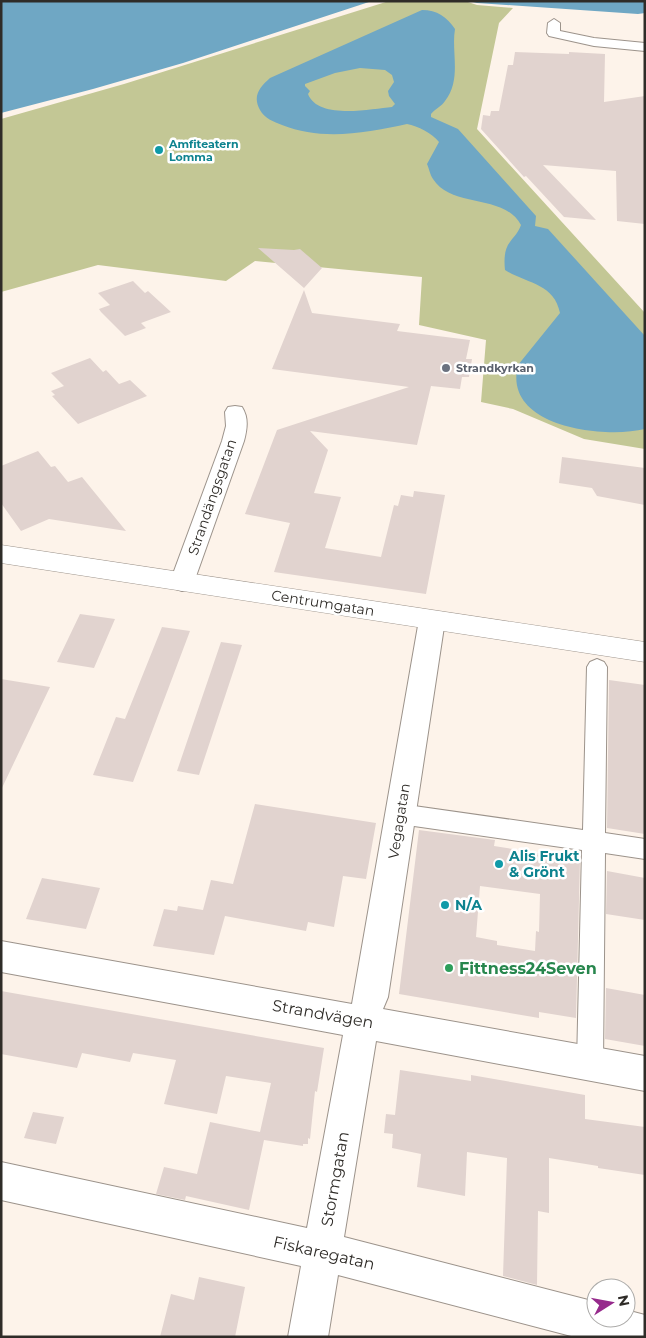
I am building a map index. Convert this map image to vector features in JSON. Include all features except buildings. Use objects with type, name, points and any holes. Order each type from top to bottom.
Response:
[{"type":"street","points":[[554,23],[553,33],[594,42],[645,47]]},
{"type":"street","name":"Strandängsgatan","points":[[182,582],[233,441],[237,426],[235,412]]},
{"type":"street","name":"Centrumgatan","points":[[1,554],[645,652]]},
{"type":"street","name":"Vegagatan","points":[[362,1021],[371,997],[432,620]]},
{"type":"street","points":[[590,1063],[597,667]]},
{"type":"street","points":[[400,814],[645,849]]},
{"type":"street","name":"Strandvägen","points":[[1,956],[645,1074]]},
{"type":"street","name":"Stormgatan","points":[[308,1337],[362,1021]]},
{"type":"street","name":"Fiskaregatan","points":[[1,1181],[322,1252],[606,1331],[645,1335]]},
{"type":"green space","points":[[389,1],[465,1],[477,5],[513,8],[499,23],[477,129],[645,313],[645,449],[584,439],[513,409],[481,402],[486,340],[419,325],[422,277],[255,261],[226,281],[98,265],[1,292],[1,119],[124,84]]},
{"type":"water","points":[[1,1],[372,1],[183,63],[1,113]]},
{"type":"water","points":[[469,1],[645,1],[645,13],[638,14]]},
{"type":"water","points":[[422,10],[437,13],[449,21],[455,29],[455,75],[450,93],[445,101],[431,114],[431,117],[458,129],[536,216],[535,226],[548,229],[645,336],[645,429],[627,432],[605,432],[582,429],[560,424],[540,415],[525,403],[517,386],[518,365],[560,313],[557,303],[546,290],[505,270],[508,245],[521,225],[513,215],[491,204],[452,194],[433,179],[427,164],[439,142],[433,136],[416,126],[407,124],[344,134],[313,133],[282,125],[262,113],[258,105],[258,92],[270,78]],"holes":[[[360,68],[385,70],[392,75],[394,82],[388,91],[395,104],[392,107],[359,111],[333,110],[322,107],[314,102],[308,94],[310,91],[305,86],[305,84],[335,73]]]},
{"type":"place","name":"Amfiteatern Lomma","points":[[159,150]]},
{"type":"place","name":"Strandkyrkan","points":[[446,368]]},
{"type":"place","name":"Alis Frukt & Grönt","points":[[499,864]]},
{"type":"place","name":"N/A","points":[[445,905]]},
{"type":"place","name":"Fittness24Seven","points":[[449,968]]}]
